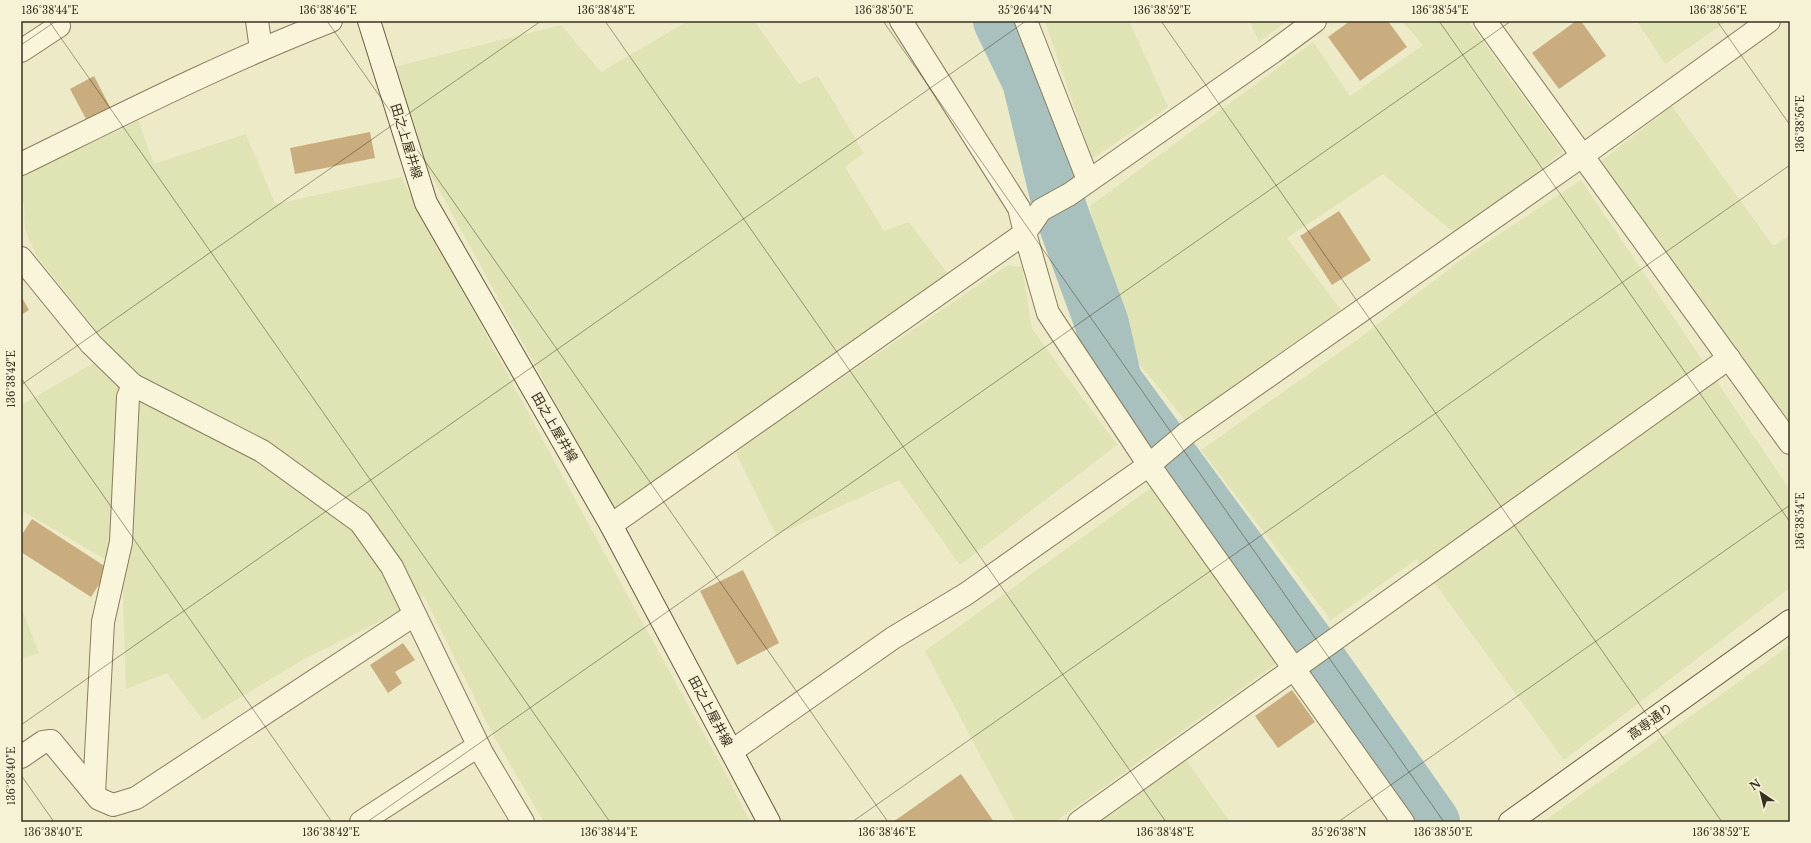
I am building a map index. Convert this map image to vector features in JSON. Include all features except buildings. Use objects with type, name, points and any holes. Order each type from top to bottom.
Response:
[{"type":"street","points":[[21,51],[59,26],[55,21]]},
{"type":"street","points":[[257,21],[261,49]]},
{"type":"street","points":[[21,164],[136,107],[261,49],[331,21]]},
{"type":"street","name":"田之上屋井線","points":[[370,21],[426,203],[611,525],[770,822]]},
{"type":"street","points":[[901,21],[1020,208],[1024,233],[1048,313],[1149,465],[1403,822]]},
{"type":"street","points":[[1026,21],[1088,180]]},
{"type":"street","points":[[611,525],[1024,233],[1041,210],[1070,194],[1315,21]]},
{"type":"street","points":[[1485,21],[1790,443]]},
{"type":"street","points":[[732,751],[893,638],[966,594],[1149,465],[1187,434],[1582,156],[1769,21]]},
{"type":"street","points":[[21,258],[91,344],[133,384],[262,451],[360,522],[392,567],[478,746],[523,822]]},
{"type":"street","points":[[1079,822],[1729,358]]},
{"type":"street","points":[[94,793],[103,622],[121,542],[128,397],[133,384]]},
{"type":"street","points":[[21,757],[43,742],[52,741],[99,800],[112,805],[136,798],[414,615]]},
{"type":"street","name":"高専通り","points":[[1510,822],[1790,621]]},
{"type":"street","points":[[361,822],[478,746]]},
{"type":"green space","points":[[688,21],[754,21],[799,84],[818,76],[864,153],[845,167],[884,231],[909,222],[950,277],[614,510],[429,171],[394,67],[561,25],[601,72]]},
{"type":"green space","points":[[1045,21],[1129,21],[1168,107],[1092,159]]},
{"type":"green space","points":[[1250,21],[1287,21],[1259,42]]},
{"type":"green space","points":[[1402,21],[1468,21],[1563,152],[1457,235],[1383,174],[1287,238],[1341,310],[1185,420],[1118,338],[1090,206],[1313,42],[1350,96],[1423,45]]},
{"type":"green space","points":[[1637,21],[1727,21],[1665,64]]},
{"type":"green space","points":[[1672,106],[1773,246],[1790,235],[1790,438],[1600,162]]},
{"type":"green space","points":[[138,120],[154,164],[246,134],[275,204],[401,177],[590,527],[727,776],[750,822],[544,822],[492,733],[424,596],[383,620],[306,658],[203,720],[167,673],[126,689],[122,569],[24,512],[21,516],[21,405],[113,352],[36,255],[25,230],[24,204],[21,193],[21,173],[118,131]]},
{"type":"green space","points":[[1581,180],[1790,490],[1790,588],[1564,760],[1417,559],[1331,620],[1201,450],[1361,337],[1465,257]]},
{"type":"green space","points":[[1008,265],[1022,267],[1032,329],[1117,445],[960,565],[899,480],[776,535],[735,451]]},
{"type":"green space","points":[[1155,485],[1280,661],[1055,822],[1016,822],[925,651]]},
{"type":"green space","points":[[21,607],[39,653],[21,659]]},
{"type":"green space","points":[[1790,645],[1790,822],[1543,822]]},
{"type":"green space","points":[[1186,760],[1230,822],[1100,822]]},
{"type":"waterway","points":[[1000,21],[1029,81],[1060,209],[1102,324],[1115,381],[1308,644],[1433,822]]}]
